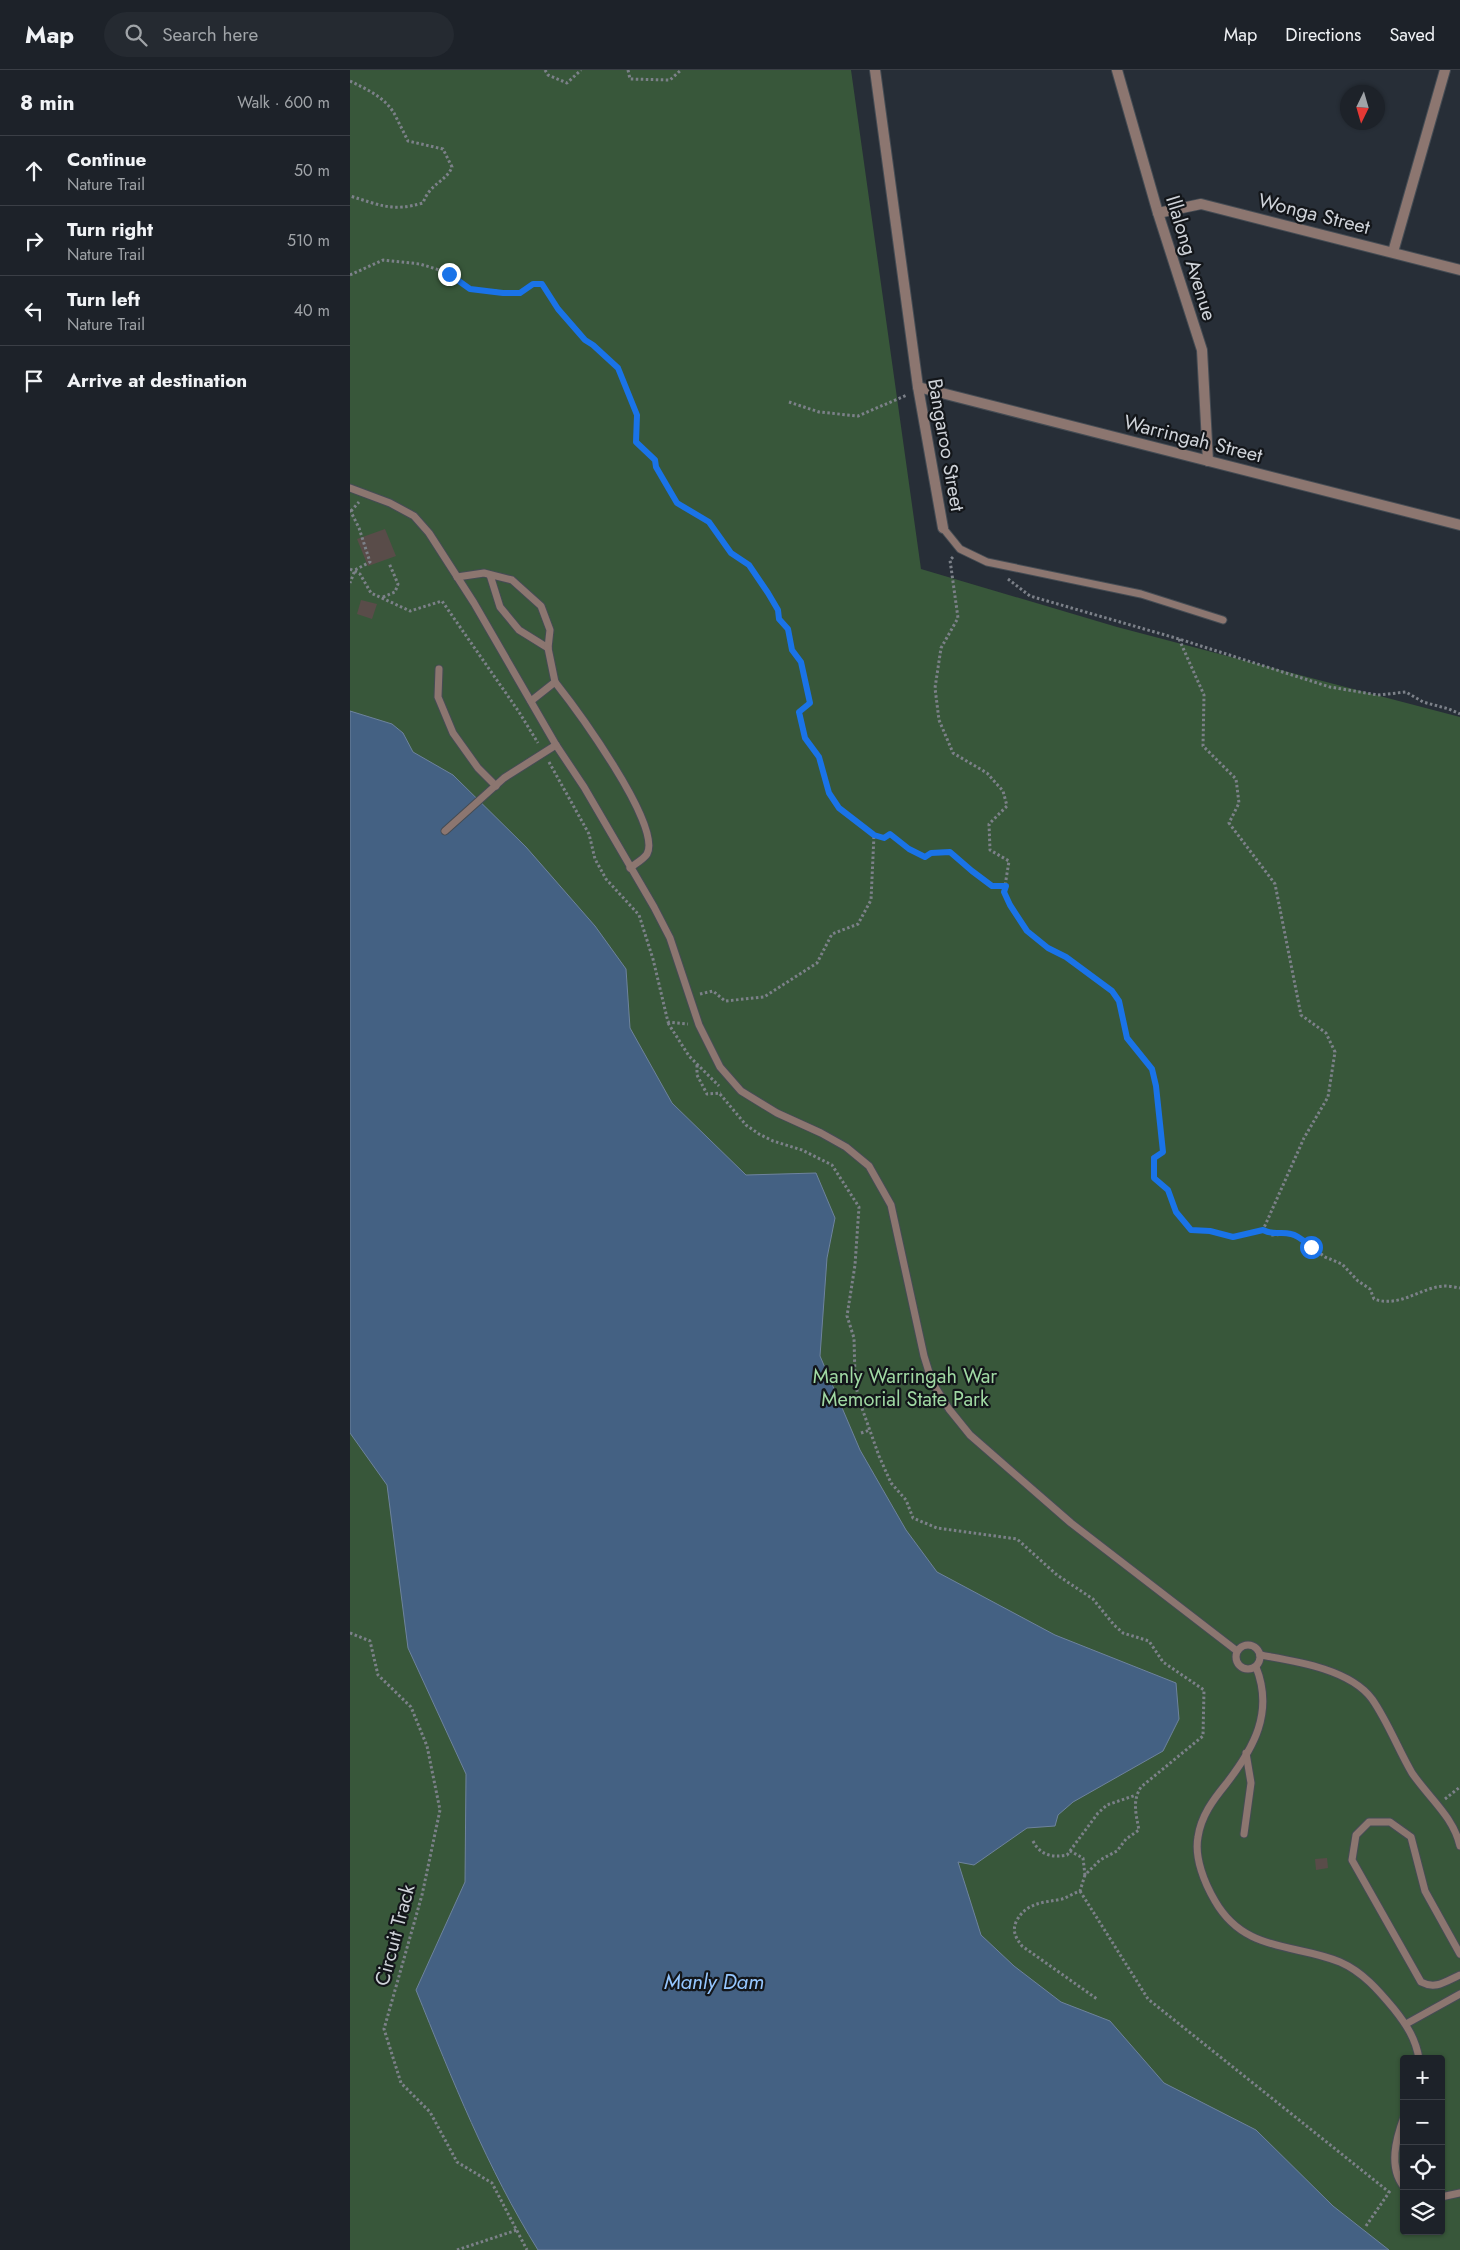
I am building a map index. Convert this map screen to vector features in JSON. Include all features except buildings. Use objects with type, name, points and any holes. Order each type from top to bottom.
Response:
[{"type":"street","name":"Bangaroo Street","points":[[874,70],[918,387],[943,528]]},
{"type":"street","name":"Illalong Avenue","points":[[1117,70],[1158,214],[1202,350],[1208,461]]},
{"type":"street","points":[[1393,252],[1445,70]]},
{"type":"street","name":"Wonga Street","points":[[1158,214],[1201,204],[1460,270]]},
{"type":"street","name":"Warringah Street","points":[[918,387],[1460,525]]},
{"type":"lane","points":[[350,488],[390,503],[414,516],[429,533],[457,576],[654,907],[670,938],[699,1025],[720,1067],[741,1091],[777,1113],[838,1142],[869,1166],[891,1205],[924,1356],[932,1382],[949,1409],[970,1435],[1071,1523],[1237,1651]]},
{"type":"lane","name":"Bangaroo Street","points":[[943,528],[960,549],[987,562],[1141,594],[1223,620]]},
{"type":"lane","points":[[457,576],[484,573],[512,580],[541,606],[550,630],[548,648],[555,682],[610,757],[645,826],[649,846],[647,854],[630,868]]},
{"type":"lane","points":[[490,575],[500,607],[519,630],[548,648]]},
{"type":"lane","points":[[439,670],[438,697],[454,733],[478,768],[496,786]]},
{"type":"lane","points":[[531,701],[555,682]]},
{"type":"lane","points":[[445,832],[496,786],[556,745]]},
{"type":"lane","points":[[1256,1667],[1247,1670],[1239,1666],[1235,1659],[1237,1651],[1244,1646],[1252,1646],[1260,1655],[1294,1661],[1322,1669],[1356,1683],[1371,1698],[1413,1773],[1450,1820],[1457,1832],[1460,1846]]},
{"type":"lane","points":[[1260,1655],[1256,1667],[1262,1682],[1263,1713],[1246,1753],[1227,1783],[1213,1799],[1202,1822],[1197,1839],[1198,1857],[1205,1880],[1216,1902],[1230,1920],[1246,1934],[1273,1946],[1307,1952],[1340,1962],[1360,1974],[1376,1989],[1406,2024],[1418,2055]]},
{"type":"lane","points":[[1244,1834],[1252,1783],[1246,1753]]},
{"type":"lane","points":[[1460,1954],[1425,1891],[1410,1837],[1390,1822],[1369,1822],[1356,1835],[1352,1860],[1421,1982],[1429,1986],[1436,1986],[1460,1975]]},
{"type":"lane","points":[[1406,2024],[1460,1994]]},
{"type":"lane","points":[[1400,2128],[1394,2152],[1395,2170],[1400,2180]]},
{"type":"lane","points":[[1445,2196],[1460,2193]]},
{"type":"path","points":[[545,70],[548,75],[567,82],[581,70]]},
{"type":"path","points":[[628,70],[630,79],[670,80],[681,70]]},
{"type":"path","points":[[350,81],[383,99],[397,117],[398,124],[408,142],[443,149],[452,167],[449,174],[427,192],[423,202],[405,208],[390,208],[350,196]]},
{"type":"path","points":[[350,275],[383,260],[420,264],[449,274],[470,289],[520,293],[533,284],[542,284],[558,309],[585,340],[618,368],[637,415],[636,442],[655,460],[656,467],[677,503],[709,522],[731,553],[749,565],[778,610],[779,619],[788,629],[792,650],[801,662],[810,703],[799,712],[805,738],[819,757],[829,793],[839,808],[874,835],[884,838],[890,834],[909,849],[925,857],[931,853],[950,852],[992,886],[1006,886]]},
{"type":"path","points":[[789,402],[819,412],[858,416],[910,394],[918,387]]},
{"type":"path","points":[[350,510],[359,528],[370,562],[355,570],[350,583]]},
{"type":"path","points":[[960,549],[950,560],[958,618],[941,648],[935,688],[938,720],[953,753],[987,773],[1003,791],[1007,806],[989,824],[990,850],[1010,861],[1004,892],[1010,905],[1027,931],[1048,948],[1066,957],[1112,991],[1119,1001],[1127,1038],[1152,1069],[1156,1086],[1163,1152],[1154,1158],[1154,1178],[1168,1190],[1176,1212],[1191,1230],[1210,1231],[1233,1237],[1263,1230],[1272,1235],[1290,1234],[1300,1238],[1325,1257],[1342,1264],[1358,1281],[1370,1289],[1374,1299],[1384,1302],[1402,1300],[1443,1286],[1460,1288]]},
{"type":"path","points":[[987,562],[1030,596],[1179,639],[1330,687],[1378,695],[1406,692],[1423,702],[1460,714]]},
{"type":"path","points":[[382,598],[395,592],[398,584],[390,563]]},
{"type":"path","points":[[350,569],[360,574],[371,593],[410,611],[442,601],[519,712],[544,753],[589,834],[595,859],[606,879],[638,915],[653,959],[668,1022],[697,1065],[725,1091],[720,1094],[707,1094],[696,1075],[697,1065]]},
{"type":"path","points":[[1179,639],[1204,695],[1203,746],[1236,780],[1239,803],[1229,823],[1275,884],[1300,1015],[1326,1033],[1335,1052],[1328,1097],[1304,1138],[1263,1230]]},
{"type":"path","points":[[686,988],[699,994],[713,991],[725,1001],[764,997],[816,963],[832,934],[858,924],[870,900],[874,835]]},
{"type":"path","points":[[668,1022],[699,1025]]},
{"type":"path","points":[[720,1094],[746,1125],[759,1134],[773,1141],[802,1150],[832,1165],[859,1207],[855,1264],[847,1316],[854,1338],[855,1377],[858,1396],[891,1483],[906,1500],[913,1518],[937,1528],[1017,1539],[1057,1574],[1093,1599],[1123,1633],[1148,1641],[1163,1662],[1204,1690],[1203,1736],[1141,1787],[1136,1795],[1134,1808],[1139,1830],[1126,1839],[1117,1851],[1100,1860],[1085,1875]]},
{"type":"path","points":[[861,1434],[870,1430]]},
{"type":"path","name":"Circuit Track","points":[[350,1633],[370,1641],[378,1675],[411,1707],[428,1746],[440,1810],[422,1895],[384,2029],[401,2083],[430,2112],[457,2162],[492,2183],[517,2230]]},
{"type":"path","points":[[1437,1805],[1460,1787]]},
{"type":"path","points":[[1033,1841],[1037,1849],[1047,1855],[1058,1857],[1067,1855],[1098,1813],[1107,1805],[1136,1795]]},
{"type":"path","points":[[1070,1851],[1083,1858],[1085,1875],[1080,1891],[1148,1999],[1389,2192]]},
{"type":"path","points":[[1080,1891],[1063,1898],[1042,1902],[1026,1908],[1020,1913],[1014,1928],[1015,1938],[1022,1946],[1097,1999]]},
{"type":"path","points":[[1366,2226],[1389,2192],[1400,2185]]},
{"type":"path","points":[[457,2250],[517,2230],[527,2250]]},
{"type":"green space","name":"Manly Warringah War Memorial State Park","points":[[350,70],[851,70],[921,569],[1117,627],[1460,717],[1460,2250],[350,2250]]},
{"type":"water","name":"Manly Dam","points":[[350,711],[392,724],[403,733],[413,752],[453,775],[526,847],[595,926],[626,969],[630,1028],[672,1103],[746,1175],[816,1173],[835,1218],[827,1258],[820,1356],[860,1450],[906,1530],[937,1572],[1055,1635],[1176,1683],[1179,1719],[1163,1751],[1073,1802],[1058,1815],[1055,1826],[1027,1828],[974,1865],[958,1862],[981,1935],[1014,1966],[1061,2002],[1110,2021],[1164,2083],[1256,2130],[1333,2206],[1389,2250],[538,2250],[486,2155],[416,1990],[465,1882],[466,1774],[408,1648],[387,1485],[350,1433]]},
{"type":"route","points":[[449,274],[470,289],[503,293],[520,293],[533,284],[542,284],[558,309],[585,340],[618,368],[637,415],[636,442],[655,460],[656,467],[677,503],[689,512],[709,522],[731,553],[749,565],[778,610],[779,619],[788,629],[792,650],[801,662],[810,703],[799,712],[805,738],[819,757],[829,793],[839,808],[874,835],[884,838],[890,834],[909,849],[925,857],[931,853],[950,852],[992,886],[1006,886],[1004,892],[1010,905],[1027,931],[1048,948],[1066,957],[1097,982],[1114,992],[1119,1001],[1127,1038],[1152,1069],[1156,1086],[1160,1138],[1163,1152],[1154,1158],[1154,1178],[1168,1190],[1176,1212],[1191,1230],[1210,1231],[1233,1237],[1263,1230],[1272,1235],[1290,1234],[1300,1238],[1311,1247]]}]
